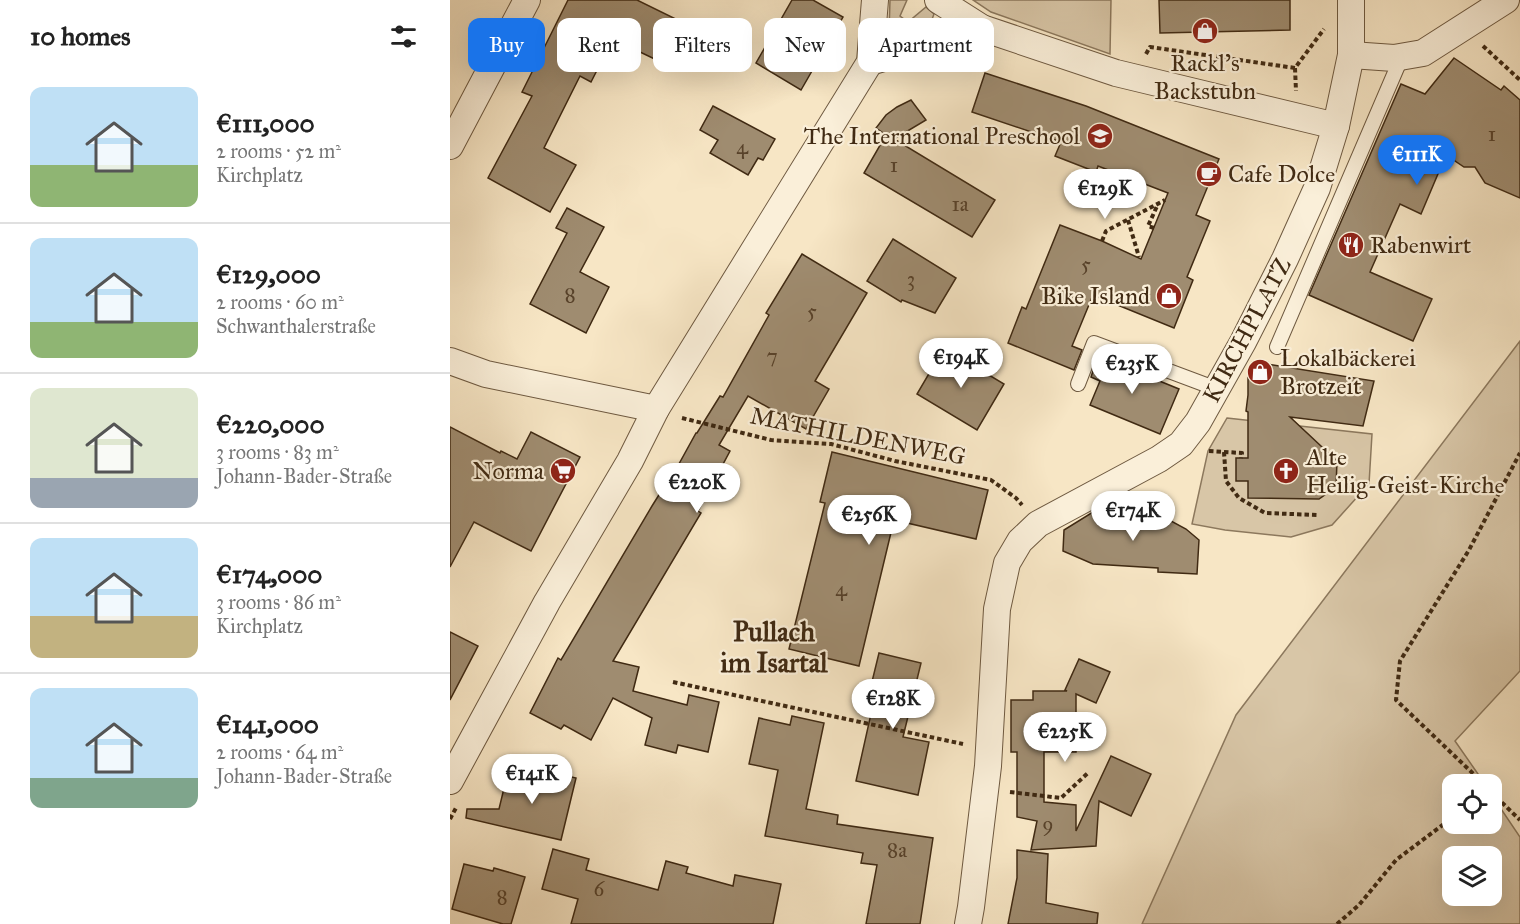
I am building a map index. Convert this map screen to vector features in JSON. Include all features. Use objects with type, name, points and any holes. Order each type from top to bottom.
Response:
[{"type":"street","points":[[450,146],[527,0]]},
{"type":"street","points":[[874,18],[875,0]]},
{"type":"street","points":[[938,0],[966,18]]},
{"type":"street","points":[[1351,55],[1394,58],[1423,53],[1506,0]]},
{"type":"street","name":"KIRCHPLATZ","points":[[968,924],[989,749],[997,609],[1007,563],[1020,541],[1038,524],[1159,459],[1181,444],[1198,422],[1243,342],[1285,259],[1317,188],[1336,126],[1351,55],[1351,6]]},
{"type":"street","points":[[994,32],[1136,78],[1336,126]]},
{"type":"street","points":[[450,781],[547,602],[630,461],[656,409],[864,72]]},
{"type":"street","points":[[450,361],[486,374],[656,409]]},
{"type":"lane","points":[[1277,347],[1402,56]]},
{"type":"lane","points":[[1078,384],[1094,343],[1216,389]]},
{"type":"path","points":[[1136,78],[1150,47],[1295,68],[1337,11],[1351,6]]},
{"type":"path","points":[[1463,28],[1520,80]]},
{"type":"path","points":[[1102,241],[1106,231],[1165,200]]},
{"type":"path","points":[[1154,228],[1148,226],[1158,203]]},
{"type":"path","points":[[1128,220],[1139,257]]},
{"type":"path","name":"MATHILDENWEG","points":[[656,409],[771,440],[831,444],[895,461],[992,480],[1016,498],[1038,524]]},
{"type":"path","points":[[1181,444],[1208,451],[1242,453],[1241,458]]},
{"type":"path","points":[[1224,452],[1226,481],[1239,498],[1265,513],[1317,515]]},
{"type":"path","points":[[1474,774],[1396,700],[1400,661],[1469,550],[1520,453]]},
{"type":"path","points":[[673,682],[989,749]]},
{"type":"path","points":[[985,789],[1061,798],[1089,772]]},
{"type":"path","points":[[1502,802],[1520,820]]},
{"type":"path","points":[[1337,924],[1359,905],[1396,860],[1442,826]]},
{"type":"shaded area","points":[[890,0],[907,0],[900,16],[903,18],[889,18]]},
{"type":"shaded area","points":[[973,0],[1111,0],[1110,54],[991,12]]},
{"type":"shaded area","points":[[926,7],[934,14],[932,18],[913,18]]},
{"type":"shaded area","points":[[1520,341],[1520,671],[1455,741],[1478,774],[1442,774],[1442,834],[1502,834],[1502,810],[1520,837],[1520,924],[1142,924],[1236,715]]},
{"type":"shaded area","points":[[1227,418],[1372,434],[1369,484],[1332,525],[1291,537],[1192,524],[1208,451]]},
{"type":"building","points":[[568,0],[637,0],[674,18],[653,18],[653,58],[641,52],[641,18],[559,18]]},
{"type":"building","points":[[792,0],[813,0],[843,17],[842,18],[782,18]]},
{"type":"building","points":[[1159,0],[1290,0],[1290,30],[1160,33]]},
{"type":"building","points":[[557,22],[557,72],[596,72],[591,82],[580,76],[544,148],[576,165],[550,212],[488,178],[532,96],[522,92],[532,72],[545,72],[545,46]]},
{"type":"building","points":[[764,49],[764,68],[756,63]]},
{"type":"building","points":[[1454,58],[1501,90],[1504,86],[1520,100],[1520,198],[1485,183],[1475,167],[1464,167],[1446,155],[1421,214],[1400,204],[1370,272],[1432,299],[1413,341],[1309,295],[1401,84],[1425,94]]},
{"type":"building","points":[[771,72],[811,72],[801,90]]},
{"type":"building","points":[[985,73],[1086,106],[1219,159],[1196,215],[1210,221],[1187,277],[1193,280],[1174,328],[1093,295],[1072,346],[1082,350],[1074,370],[1008,343],[1022,307],[1026,309],[1060,225],[1141,259],[1168,193],[1098,166],[1096,172],[1055,156],[1061,142],[972,112]]},
{"type":"building","points":[[911,100],[926,120],[894,139],[995,200],[972,237],[864,173],[886,135],[876,128],[886,115]]},
{"type":"building","points":[[713,106],[775,139],[763,160],[758,158],[748,175],[710,153],[718,140],[700,130]]},
{"type":"building","points":[[567,208],[604,227],[580,272],[609,287],[586,333],[530,304],[567,233],[556,228]]},
{"type":"building","points":[[893,239],[956,278],[935,313],[902,300],[901,302],[867,281]]},
{"type":"building","points":[[802,254],[867,293],[815,381],[829,389],[806,429],[748,396],[719,445],[730,451],[698,511],[701,513],[613,661],[639,667],[633,691],[687,705],[689,695],[719,702],[708,752],[678,745],[676,753],[645,745],[652,718],[613,698],[591,740],[564,725],[561,729],[530,713],[558,658],[561,660],[652,506],[662,490],[664,491],[696,433],[720,396],[723,397],[769,315],[766,313]]},
{"type":"building","points":[[944,348],[1004,384],[977,430],[917,394]]},
{"type":"building","points":[[1098,356],[1179,389],[1160,434],[1090,405],[1100,381],[1091,377]]},
{"type":"building","points":[[1254,362],[1374,381],[1363,426],[1290,417],[1337,461],[1336,487],[1319,499],[1248,498],[1248,481],[1236,481],[1236,458],[1248,458],[1248,412],[1246,411],[1248,378],[1251,380]]},
{"type":"building","points":[[450,427],[500,453],[501,451],[517,459],[531,432],[580,457],[531,551],[474,522],[450,567]]},
{"type":"building","points":[[832,452],[988,490],[976,539],[894,520],[859,666],[789,649],[825,503],[820,502]]},
{"type":"building","points":[[1093,512],[1160,515],[1186,529],[1199,540],[1197,574],[1158,572],[1158,568],[1093,564],[1063,551],[1064,530]]},
{"type":"building","points":[[450,632],[478,646],[450,700]]},
{"type":"building","points":[[879,653],[921,663],[903,737],[929,742],[918,795],[856,781],[875,696],[869,694]]},
{"type":"building","points":[[1079,659],[1110,672],[1096,703],[1076,694],[1076,752],[1044,752],[1044,802],[1076,805],[1076,831],[1111,756],[1151,774],[1131,816],[1099,801],[1096,846],[1031,850],[1037,821],[1017,817],[1017,752],[1011,752],[1011,700],[1033,700],[1033,691],[1067,691],[1065,690]]},
{"type":"building","points":[[792,716],[824,723],[806,809],[838,815],[837,824],[933,838],[920,924],[866,924],[877,865],[861,863],[863,853],[765,836],[778,770],[749,764],[759,718],[790,725]]},
{"type":"building","points":[[534,768],[576,778],[561,840],[466,818],[467,809],[499,809],[506,780],[530,785]]},
{"type":"building","points":[[553,849],[589,859],[586,870],[658,890],[666,861],[688,867],[686,873],[733,886],[735,875],[781,884],[773,924],[571,924],[578,899],[542,889]]},
{"type":"building","points":[[1017,850],[1048,854],[1046,903],[1098,913],[1097,924],[1008,924],[1017,878]]},
{"type":"building","points":[[464,864],[493,871],[494,868],[525,877],[511,924],[503,924],[452,909]]},
{"type":"place","name":"Rackl's Backstubn","points":[[1205,31]]},
{"type":"place","name":"The International Preschool","points":[[1100,136]]},
{"type":"place","name":"Cafe Dolce","points":[[1209,174]]},
{"type":"place","name":"Rabenwirt","points":[[1351,245]]},
{"type":"place","name":"Bike Island","points":[[1169,296]]},
{"type":"place","name":"Lokalbäckerei Brotzeit","points":[[1260,372]]},
{"type":"place","name":"Norma","points":[[563,471]]},
{"type":"place","name":"Alte Heilig-Geist-Kirche","points":[[1286,471]]},
{"type":"district","name":"Pullach im Isartal","points":[[774,648]]}]
